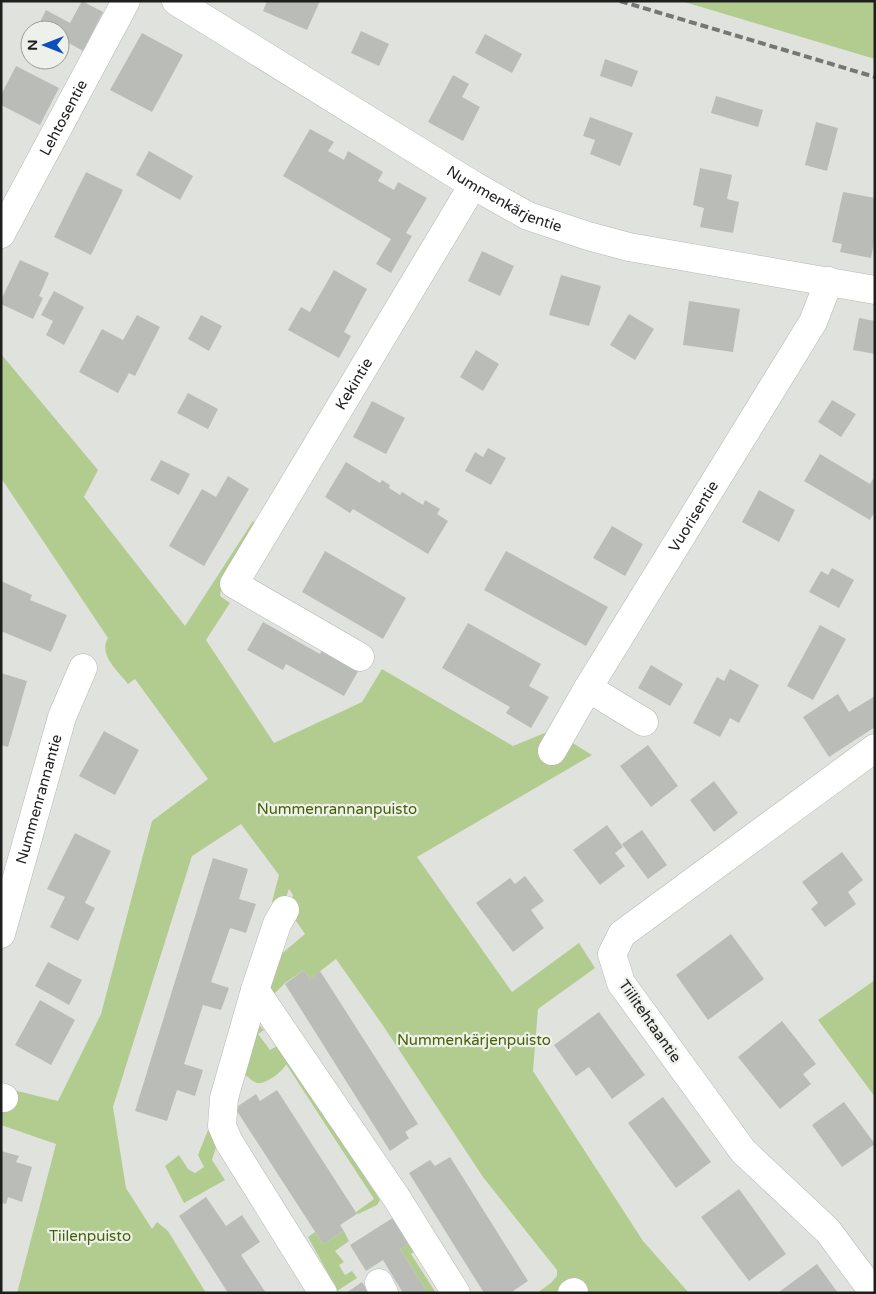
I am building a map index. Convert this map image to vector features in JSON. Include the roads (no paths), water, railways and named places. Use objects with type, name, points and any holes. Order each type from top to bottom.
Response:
[{"type":"street","name":"Lehtosentie","points":[[1,234],[126,1]]},
{"type":"street","name":"Nummenkärjentie","points":[[176,1],[473,185],[528,216],[588,236],[629,247],[875,290]]},
{"type":"street","name":"Kekintie","points":[[360,657],[234,584],[473,185]]},
{"type":"street","name":"Vuorisentie","points":[[552,751],[588,688],[813,322],[829,281]]},
{"type":"street","name":"Nummenrannantie","points":[[1,934],[62,717],[83,668]]},
{"type":"street","points":[[588,688],[644,722]]},
{"type":"street","name":"Tiilitehtaantie","points":[[874,1293],[828,1230],[743,1151],[621,983],[612,954],[622,934],[875,748]]},
{"type":"street","points":[[285,910],[277,924],[255,990],[224,1098],[222,1126],[229,1142],[323,1293]]},
{"type":"street","points":[[255,990],[396,1197],[456,1293]]},
{"type":"railway","points":[[620,1],[875,77]]},
{"type":"park label","name":"Nummenrannanpuisto","points":[[337,809]]},
{"type":"park label","name":"Nummenkärjenpuisto","points":[[474,1040]]},
{"type":"park label","name":"Tiilenpuisto","points":[[90,1236]]}]
